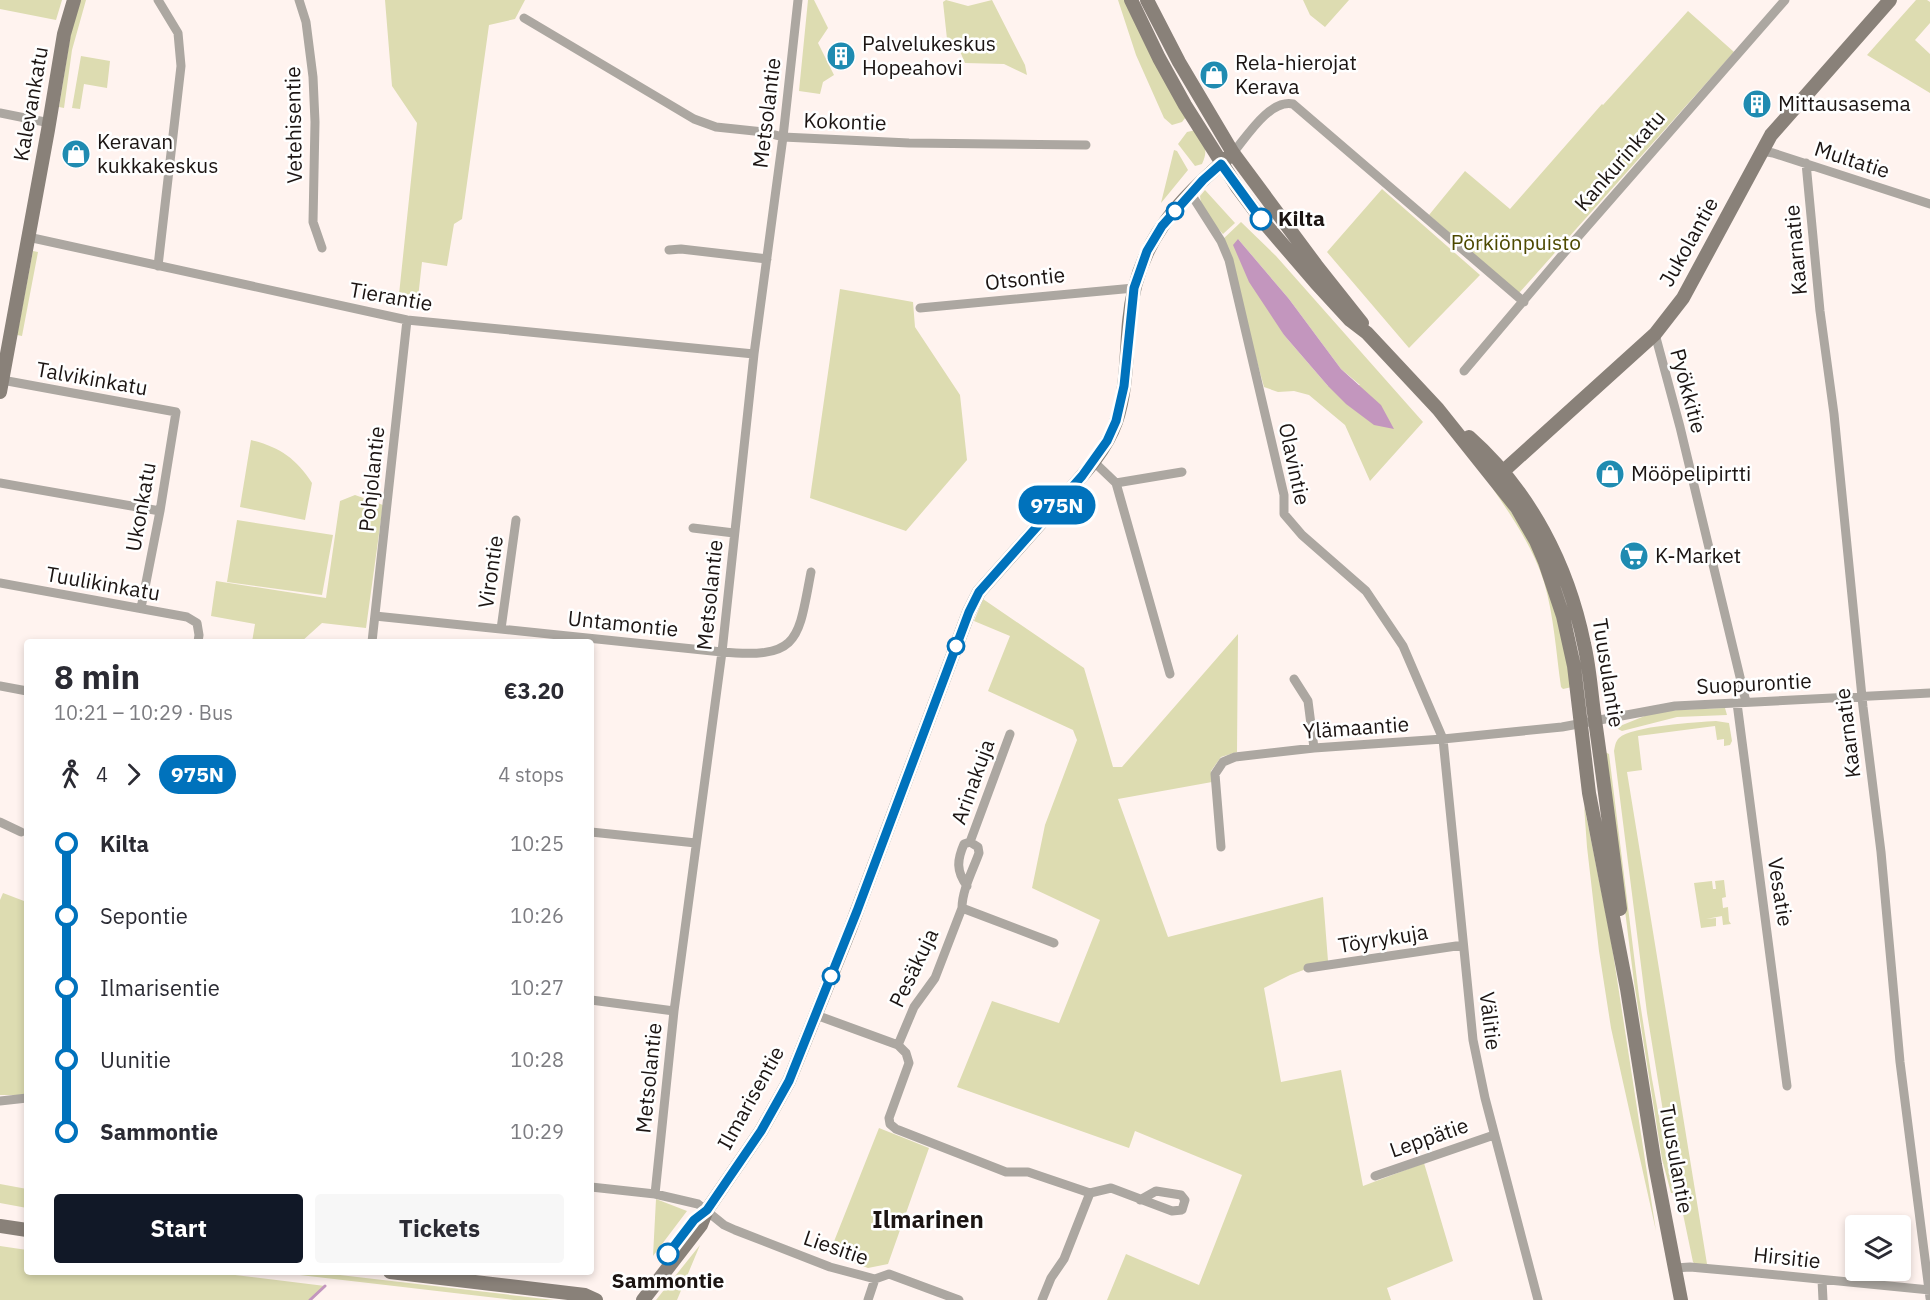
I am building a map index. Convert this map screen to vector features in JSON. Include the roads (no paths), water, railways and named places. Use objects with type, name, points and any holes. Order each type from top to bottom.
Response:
[{"type":"street","name":"Kalevankatu","points":[[1,386],[7,329],[28,237],[64,34],[74,0]]},
{"type":"street","points":[[158,0],[178,33],[181,66],[158,266]]},
{"type":"street","name":"Vetehisentie","points":[[299,0],[306,22],[313,78],[315,122],[313,222],[322,248]]},
{"type":"street","name":"Metsolantie","points":[[654,1194],[674,1011],[722,652],[754,354],[783,137],[798,0]]},
{"type":"street","name":"Tuusulantie","points":[[1131,0],[1159,58],[1221,164],[1261,219],[1350,320],[1367,333],[1499,475],[1547,536],[1567,583],[1584,642],[1621,913],[1627,989]]},
{"type":"street","name":"Tuusulantie","points":[[1147,0],[1179,62],[1233,153],[1316,265],[1357,314],[1367,333]]},
{"type":"street","name":"Kankurinkatu","points":[[1464,371],[1574,241],[1785,0]]},
{"type":"street","name":"Jukolantie","points":[[1499,475],[1655,334],[1673,313],[1771,135],[1890,0]]},
{"type":"street","name":"Kokontie","points":[[524,18],[671,107],[716,127],[764,132],[783,137],[909,143],[1086,145]]},
{"type":"street","points":[[1233,153],[1268,112],[1282,104],[1293,104],[1524,302]]},
{"type":"street","points":[[0,113],[50,123]]},
{"type":"street","name":"Multatie","points":[[1762,151],[1930,204]]},
{"type":"street","name":"Ilmarisentie","points":[[643,1300],[701,1226],[707,1210],[761,1131],[789,1081],[969,612],[979,592],[1093,462],[1107,441],[1116,421],[1124,386],[1134,288],[1154,238],[1203,180],[1233,153]]},
{"type":"street","name":"Kaarnatie","points":[[1806,163],[1820,311],[1834,414],[1862,695],[1881,852],[1900,1062],[1930,1293]]},
{"type":"street","name":"Olavintie","points":[[1191,194],[1221,241],[1229,260],[1284,495],[1284,514],[1302,535],[1366,591],[1402,646],[1443,740]]},
{"type":"street","name":"Tierantie","points":[[28,237],[407,320],[754,354]]},
{"type":"street","points":[[669,250],[681,249],[766,259]]},
{"type":"street","name":"Otsontie","points":[[920,308],[1134,288]]},
{"type":"street","name":"Pohjolantie","points":[[372,639],[407,320]]},
{"type":"street","name":"Pyökkitie","points":[[1655,334],[1680,427],[1741,702]]},
{"type":"street","name":"Talvikinkatu","points":[[1,386],[176,412]]},
{"type":"street","name":"Ukonkatu","points":[[141,608],[160,512],[176,412]]},
{"type":"street","points":[[1093,462],[1116,483],[1170,674]]},
{"type":"street","points":[[1116,483],[1182,472]]},
{"type":"street","name":"Tuusulantie","points":[[1499,475],[1536,541],[1555,587],[1574,666],[1589,793],[1627,989],[1655,1165],[1680,1300]]},
{"type":"street","points":[[0,483],[160,512]]},
{"type":"street","name":"Virontie","points":[[501,629],[516,519]]},
{"type":"street","points":[[693,528],[734,533]]},
{"type":"street","name":"Untamontie","points":[[375,616],[743,654],[773,652],[790,643],[801,626],[811,572]]},
{"type":"street","name":"Tuulikinkatu","points":[[0,583],[187,617],[198,623],[198,639]]},
{"type":"street","points":[[1294,679],[1308,701],[1314,748]]},
{"type":"street","points":[[0,686],[24,690]]},
{"type":"street","name":"Suopurontie","points":[[1581,723],[1675,706],[1930,693]]},
{"type":"street","name":"Vesatie","points":[[1741,702],[1787,1086]]},
{"type":"street","name":"Ylämaantie","points":[[1221,847],[1215,774],[1223,762],[1235,757],[1314,748],[1443,740],[1581,723]]},
{"type":"street","name":"Arinakuja","points":[[970,842],[1010,734]]},
{"type":"street","name":"Välitie","points":[[1443,740],[1473,1040],[1494,1135],[1538,1300]]},
{"type":"street","points":[[0,822],[21,832]]},
{"type":"street","points":[[594,832],[696,843]]},
{"type":"street","name":"Pesäkuja","points":[[897,1045],[914,1007],[935,978],[962,908],[962,898],[967,886],[979,853],[978,847],[970,842],[964,844],[958,859],[962,879],[967,886]]},
{"type":"street","points":[[962,908],[1054,943]]},
{"type":"street","name":"Töyrykuja","points":[[1308,968],[1463,945]]},
{"type":"street","points":[[594,1000],[674,1011]]},
{"type":"street","points":[[816,1015],[897,1045],[906,1053],[909,1063],[889,1118],[890,1124],[896,1129],[1006,1172],[1028,1172],[1090,1193],[1111,1188],[1140,1200]]},
{"type":"street","points":[[0,1101],[24,1098]]},
{"type":"street","name":"Leppätie","points":[[1375,1176],[1494,1135]]},
{"type":"street","points":[[594,1187],[654,1194],[698,1204],[707,1210]]},
{"type":"street","points":[[1042,1300],[1051,1278],[1064,1259],[1090,1193]]},
{"type":"street","name":"Ilmarisentie","points":[[633,1300],[694,1220],[707,1210]]},
{"type":"street","name":"Liesitie","points":[[707,1210],[724,1225],[830,1267],[874,1279],[889,1275],[959,1300]]},
{"type":"street","points":[[0,1226],[24,1230]]},
{"type":"street","name":"Hirsitie","points":[[1675,1268],[1701,1268],[1930,1293]]},
{"type":"street","points":[[415,1275],[585,1295],[596,1300]]},
{"type":"street","points":[[868,1300],[874,1279]]},
{"type":"street","points":[[1822,1280],[1823,1300]]},
{"type":"waterway","points":[[310,1300],[325,1286]]},
{"type":"place","name":"Palvelukeskus Hopeahovi","points":[[841,56]]},
{"type":"place","name":"Rela-hierojat Kerava","points":[[1214,75]]},
{"type":"place","name":"Mittausasema","points":[[1757,104]]},
{"type":"place","name":"Keravan kukkakeskus","points":[[76,154]]},
{"type":"place","name":"Kilta","points":[[1261,219]]},
{"type":"place","name":"Mööpelipirtti","points":[[1610,474]]},
{"type":"place","name":"K-Market","points":[[1634,556]]},
{"type":"place","name":"Sammontie","points":[[668,1254]]},
{"type":"district","name":"Ilmarinen","points":[[928,1220]]},
{"type":"park label","name":"Pörkiönpuisto","points":[[1516,243]]}]
